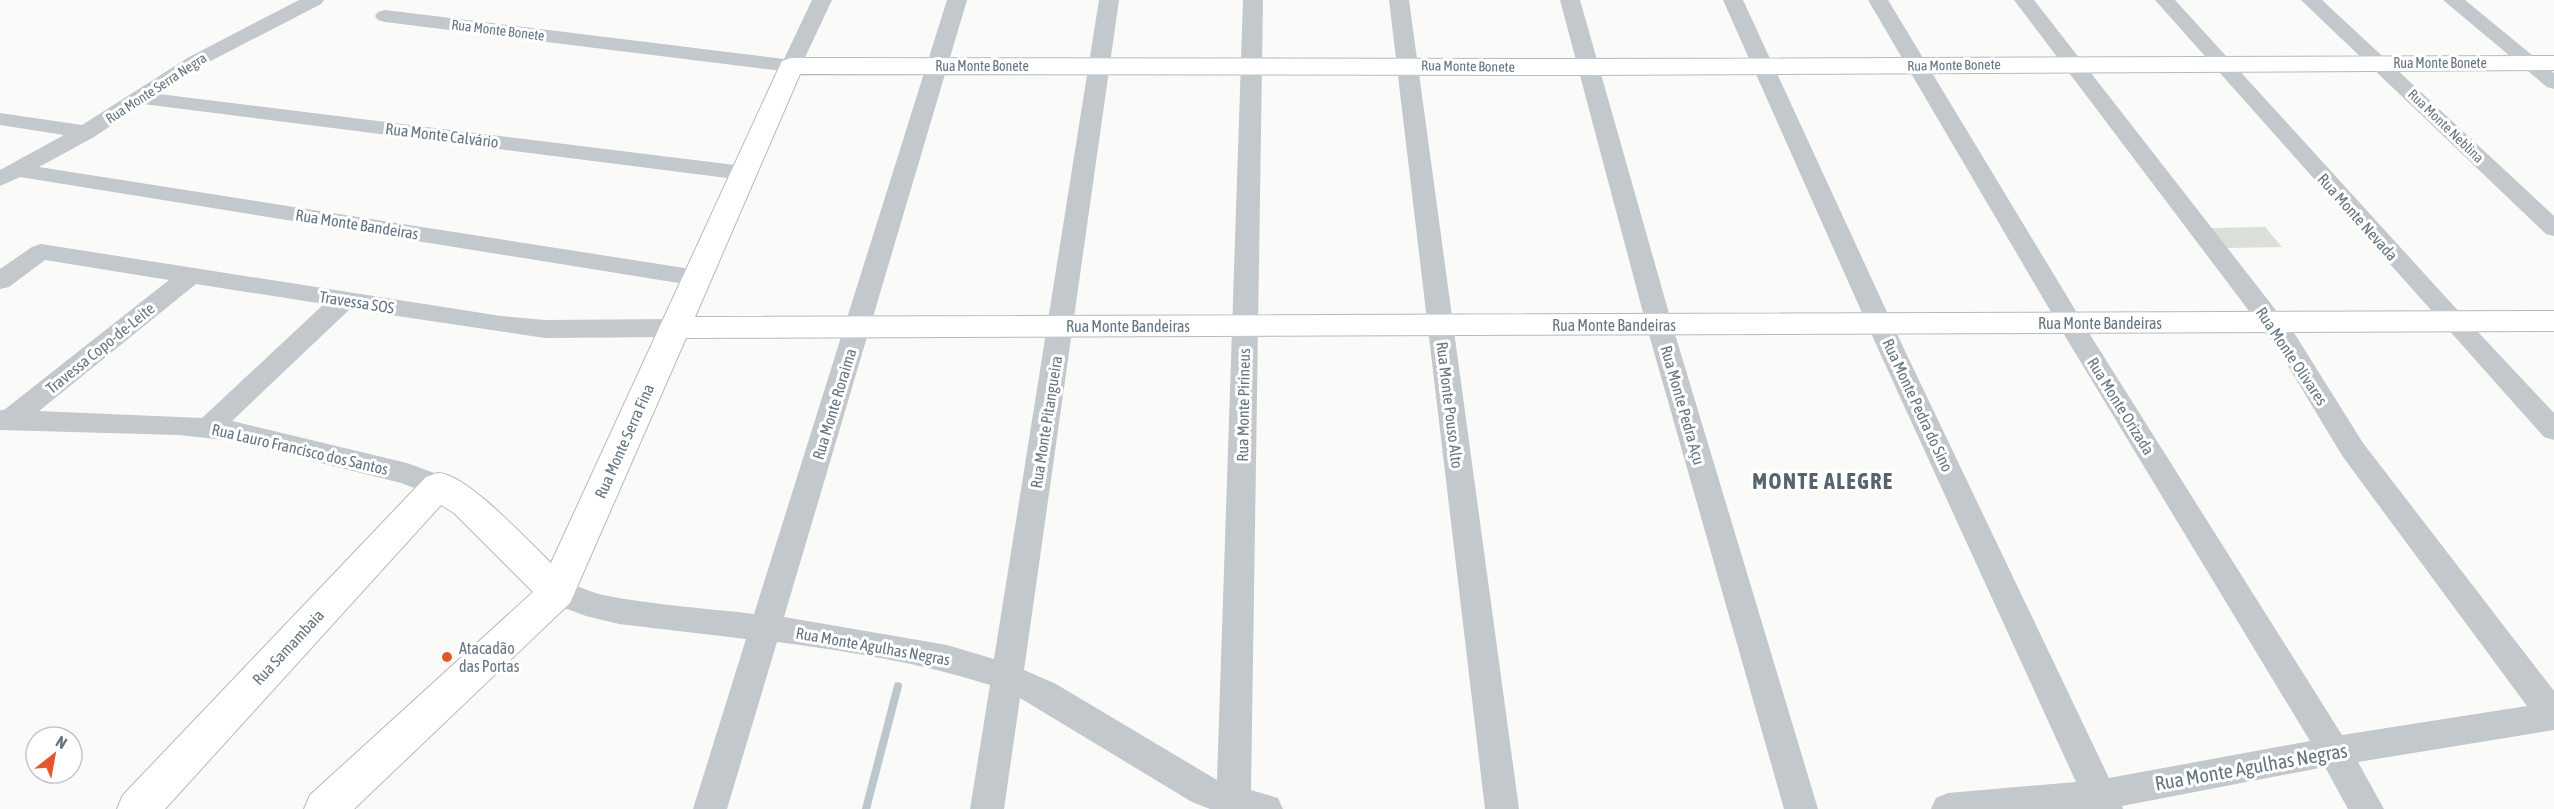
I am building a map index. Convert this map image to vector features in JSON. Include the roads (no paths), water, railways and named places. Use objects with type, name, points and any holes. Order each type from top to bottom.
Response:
[{"type":"main road","name":"Rua Monte Bonete","points":[[791,66],[1589,67],[2554,63]]},
{"type":"main road","name":"Rua Monte Serra Fina","points":[[325,809],[557,592],[791,66]]},
{"type":"main road","name":"Rua Monte Bandeiras","points":[[674,328],[2554,321]]},
{"type":"main road","name":"Rua Lauro Francisco dos Santos","points":[[438,486],[466,504],[557,592]]},
{"type":"main road","name":"Rua Samambaia","points":[[138,809],[438,486]]},
{"type":"street","name":"Rua Monte Serra Negra","points":[[9,175],[142,98],[196,61],[314,0]]},
{"type":"street","name":"Rua Monte Serra Fina","points":[[791,66],[822,0]]},
{"type":"street","name":"Rua Monte Roraima","points":[[710,809],[957,0]]},
{"type":"street","name":"Rua Monte Pitangueira","points":[[987,809],[1109,0]]},
{"type":"street","name":"Rua Monte Pirineus","points":[[1233,805],[1253,0]]},
{"type":"street","name":"Rua Monte Pouso Alto","points":[[1400,0],[1502,809]]},
{"type":"street","name":"Rua Monte Pedra Açu","points":[[1570,0],[1659,324],[1802,809]]},
{"type":"street","name":"Rua Monte Pedra do Sino","points":[[1732,0],[2103,802]]},
{"type":"street","name":"Rua Monte Orizada","points":[[1878,0],[2071,323],[2334,751],[2367,809]]},
{"type":"street","name":"Rua Monte Olivares","points":[[2024,0],[2287,342],[2353,450],[2554,716]]},
{"type":"street","name":"Rua Monte Nevada","points":[[2165,0],[2452,321],[2554,430]]},
{"type":"street","name":"Rua Monte Neblina","points":[[2311,0],[2554,229]]},
{"type":"street","points":[[2453,0],[2554,83]]},
{"type":"street","name":"Rua Monte Bonete","points":[[385,16],[791,66]]},
{"type":"street","name":"Rua Monte Calvário","points":[[142,98],[743,172]]},
{"type":"street","points":[[0,119],[86,132]]},
{"type":"street","name":"Rua Monte Bandeiras","points":[[9,175],[697,278]]},
{"type":"street","name":"Travessa SOS","points":[[0,281],[41,252],[535,328],[674,328]]},
{"type":"street","name":"Travessa Copo-de-Leite","points":[[5,420],[190,276]]},
{"type":"street","points":[[208,428],[344,300]]},
{"type":"street","name":"Rua Lauro Francisco dos Santos","points":[[5,420],[208,428],[267,439],[407,474],[438,486]]},
{"type":"street","name":"Rua Monte Agulhas Negras","points":[[557,592],[586,604],[619,610],[817,634],[947,658],[1007,677],[1044,694],[1204,791],[1233,805],[1266,809]]},
{"type":"street","name":"Rua Monte Agulhas Negras","points":[[1948,809],[2103,802],[2334,751],[2554,716]]},
{"type":"waterway","points":[[866,809],[898,686]]},
{"type":"place","name":"Atacadão das Portas","points":[[447,657]]},
{"type":"district","name":"MONTE ALEGRE","points":[[1823,481]]}]
